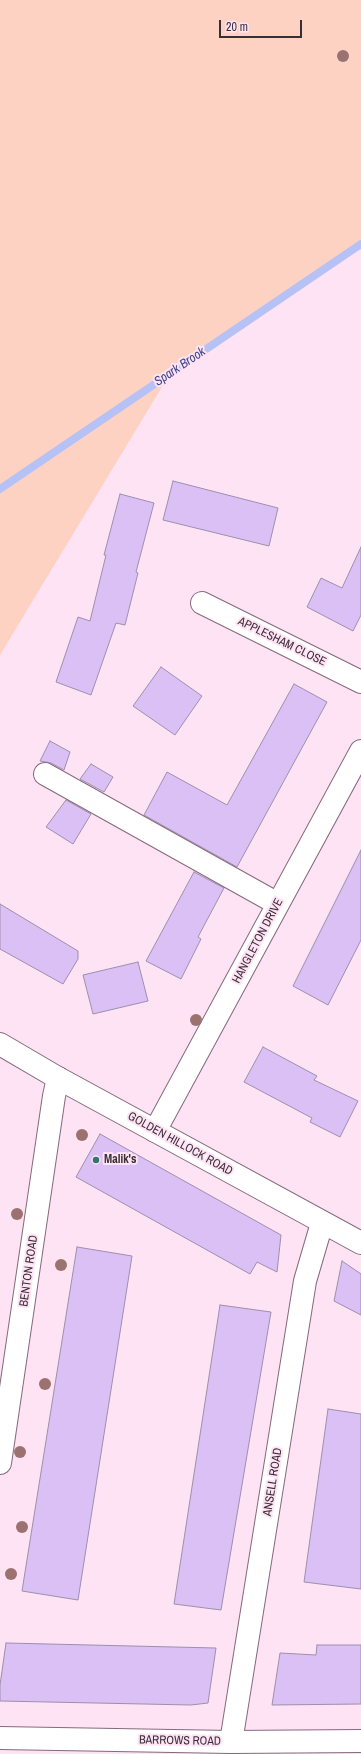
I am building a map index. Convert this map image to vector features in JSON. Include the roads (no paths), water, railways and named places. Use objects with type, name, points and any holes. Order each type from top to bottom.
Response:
[{"type":"street","name":"APPLESHAM CLOSE","points":[[202,603],[361,682]]},
{"type":"street","name":"HANGLETON DRIVE","points":[[155,1131],[361,751]]},
{"type":"street","points":[[45,774],[278,904]]},
{"type":"street","name":"GOLDEN HILLOCK ROAD","points":[[0,1044],[58,1078],[361,1243]]},
{"type":"street","name":"BENTON ROAD","points":[[0,1463],[58,1078]]},
{"type":"street","name":"ANSELL ROAD","points":[[232,1742],[305,1281],[322,1223]]},
{"type":"street","name":"BARROWS ROAD","points":[[0,1738],[232,1742],[361,1741]]},
{"type":"waterway","name":"Spark Brook","points":[[0,489],[361,244]]},
{"type":"place","name":"Malik's","points":[[96,1160]]}]
